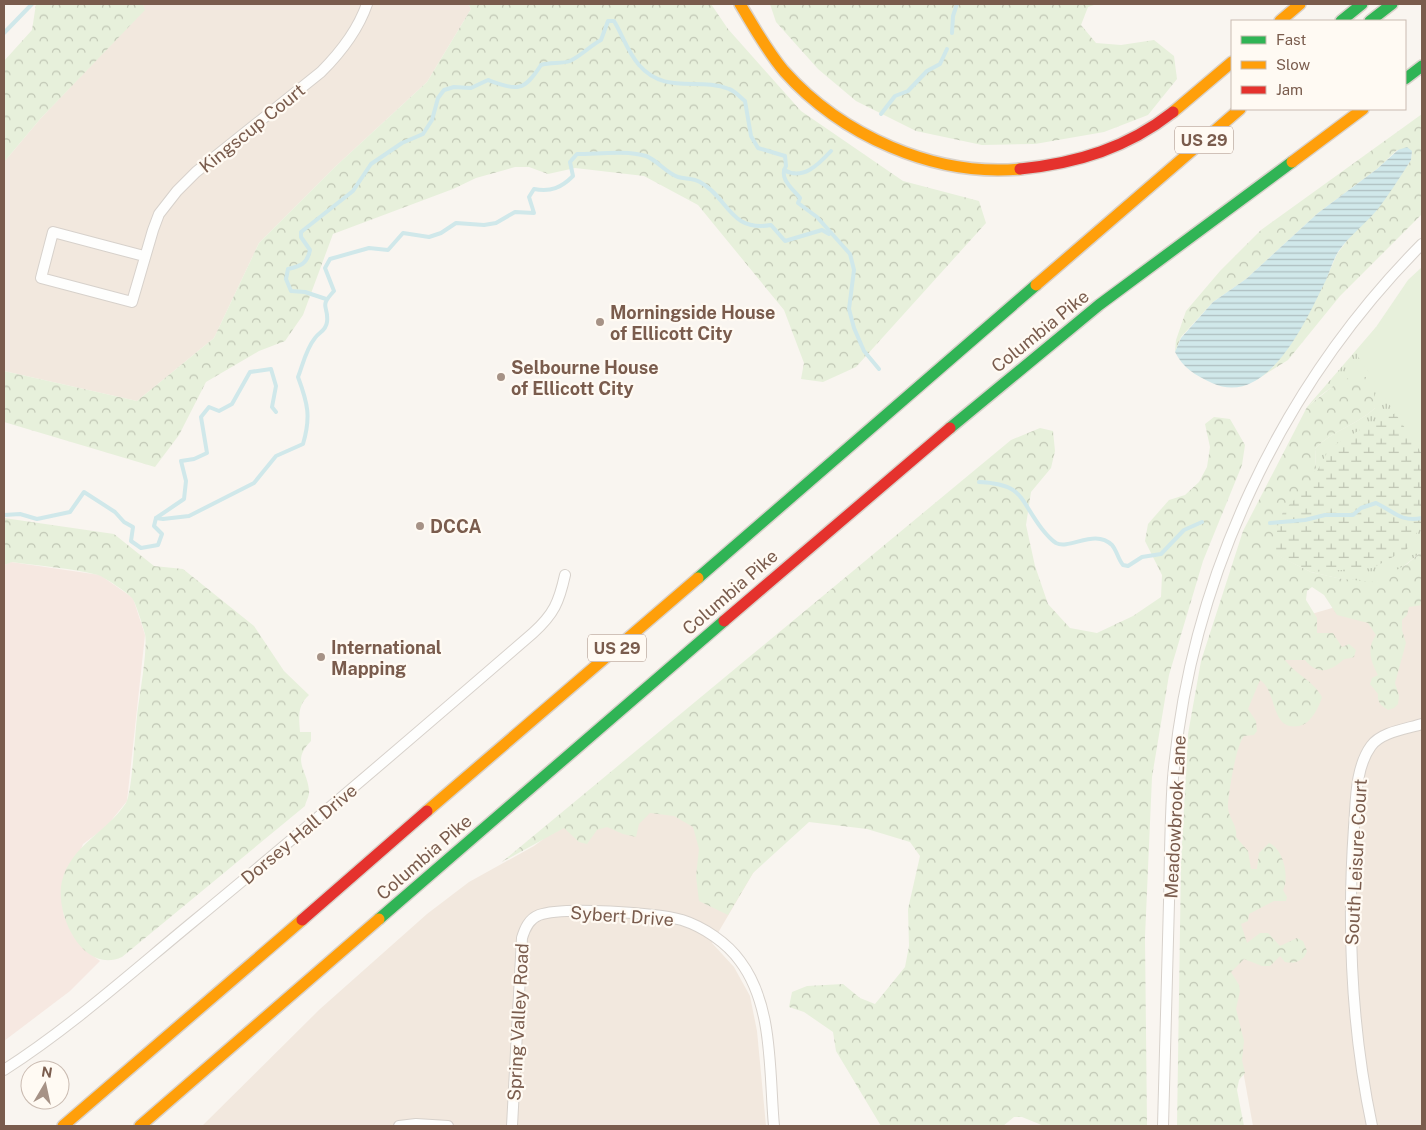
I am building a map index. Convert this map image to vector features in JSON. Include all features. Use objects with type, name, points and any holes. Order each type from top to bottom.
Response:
[{"type":"main road","points":[[740,4],[772,56],[792,80],[816,102],[868,137],[896,150],[926,161],[958,167],[1014,170],[1036,168],[1066,163],[1114,148],[1137,137],[1162,121],[1231,63]]},
{"type":"main road","points":[[1281,20],[1300,4]]},
{"type":"main road","points":[[1342,20],[1362,4]]},
{"type":"main road","points":[[1371,20],[1392,4]]},
{"type":"main road","points":[[1406,78],[1422,66]]},
{"type":"main road","points":[[1406,90],[1422,80]]},
{"type":"main road","name":"Columbia Pike","points":[[64,1126],[1239,110]]},
{"type":"main road","points":[[1168,171],[1251,110]]},
{"type":"main road","name":"Columbia Pike","points":[[140,1126],[878,488],[1099,305],[1299,154],[1362,110]]},
{"type":"main road","points":[[1299,154],[1373,110]]},
{"type":"main road","points":[[148,1126],[190,1084]]},
{"type":"street","name":"Kingscup Court","points":[[144,256],[53,232],[41,278],[132,302],[144,256],[159,214],[177,191],[196,172],[321,72],[339,54],[359,24],[367,4]]},
{"type":"street","name":"Meadowbrook Lane","points":[[1163,1126],[1173,779],[1186,688],[1211,592],[1228,542],[1250,491],[1305,391],[1371,300],[1422,244]]},
{"type":"street","name":"Dorsey Hall Drive","points":[[4,1070],[23,1058],[105,994],[305,829],[533,633],[552,614],[562,591],[565,575]]},
{"type":"street","name":"South Leisure Court","points":[[1372,1126],[1357,1030],[1350,956],[1350,902],[1357,798],[1361,770],[1366,754],[1372,744],[1385,736],[1422,724]]},
{"type":"street","name":"Sybert Drive","points":[[531,920],[538,915],[564,911],[661,916],[682,920],[700,928],[728,948],[750,977],[762,1010],[774,1126]]},
{"type":"street","name":"Spring Valley Road","points":[[512,1126],[521,952],[524,930],[531,920]]},
{"type":"street","points":[[399,1126],[416,1124],[448,1126]]},
{"type":"shaded area","points":[[143,4],[468,4],[471,9],[427,82],[336,166],[259,243],[214,338],[137,401],[4,371],[4,162],[41,118],[144,10]]},
{"type":"shaded area","points":[[11,562],[100,575],[133,598],[145,635],[127,801],[106,827],[83,844],[62,902],[64,916],[73,935],[85,950],[100,961],[70,991],[4,1041],[4,565]]},
{"type":"shaded area","points":[[1422,582],[1422,1126],[1253,1126],[1223,960],[1223,832],[1229,764],[1260,629]]},
{"type":"shaded area","points":[[623,779],[782,824],[712,943],[734,967],[750,996],[757,1031],[766,1126],[202,1126],[320,1009],[427,914],[469,882],[534,846]]},
{"type":"green space","points":[[36,4],[143,4],[145,10],[41,118],[4,162],[4,61],[32,30]]},
{"type":"green space","points":[[468,4],[711,4],[728,29],[801,111],[903,181],[979,201],[986,223],[856,367],[823,382],[801,379],[804,363],[784,310],[698,205],[644,176],[575,168],[548,174],[529,167],[515,167],[476,178],[453,189],[333,234],[303,315],[285,341],[259,351],[206,382],[179,435],[155,467],[4,422],[4,371],[137,401],[214,338],[259,243],[336,166],[427,82],[471,9]]},
{"type":"green space","points":[[770,4],[1097,4],[1088,7],[1081,25],[1096,43],[1121,45],[1154,40],[1174,56],[1177,79],[1148,115],[1104,132],[1035,144],[982,145],[916,131],[856,101],[818,69],[776,22]]},
{"type":"green space","points":[[1422,114],[1422,214],[1340,296],[1288,360],[1253,382],[1273,367],[1326,279],[1337,254],[1355,230],[1376,211],[1411,160],[1412,151],[1397,150],[1377,169],[1318,213],[1246,279],[1213,302],[1181,337],[1175,352],[1176,340],[1186,311],[1220,271],[1261,230]]},
{"type":"green space","points":[[1422,267],[1422,454],[1357,355],[1408,280]]},
{"type":"green space","points":[[1376,327],[1422,364],[1422,551],[1383,579],[1377,582],[1364,583],[1311,572],[1283,511],[1316,468],[1315,449],[1329,437],[1375,408],[1366,377],[1357,377],[1341,382],[1327,390],[1307,407]]},
{"type":"green space","points":[[1353,376],[1366,377],[1374,390],[1375,408],[1329,437],[1315,449],[1316,468],[1310,484],[1283,511],[1277,555],[1311,572],[1342,579],[1376,582],[1407,564],[1422,551],[1422,605],[1409,607],[1407,615],[1402,620],[1402,630],[1406,643],[1395,683],[1399,696],[1398,704],[1394,708],[1388,710],[1381,705],[1378,694],[1370,684],[1372,678],[1378,675],[1373,665],[1370,650],[1376,635],[1368,623],[1337,615],[1324,595],[1312,587],[1307,591],[1306,600],[1317,618],[1317,633],[1333,633],[1342,647],[1349,644],[1356,650],[1354,657],[1344,659],[1333,667],[1324,670],[1314,668],[1305,660],[1285,660],[1314,686],[1322,697],[1311,719],[1299,726],[1290,726],[1283,723],[1275,709],[1270,693],[1260,680],[1248,709],[1256,721],[1257,731],[1254,735],[1244,736],[1238,749],[1231,782],[1228,811],[1236,829],[1236,837],[1248,851],[1251,869],[1257,869],[1259,853],[1269,843],[1278,851],[1284,864],[1286,878],[1283,890],[1287,897],[1286,901],[1274,901],[1249,914],[1248,921],[1241,924],[1247,943],[1260,933],[1268,933],[1280,946],[1297,938],[1303,941],[1307,951],[1299,961],[1285,962],[1280,956],[1270,966],[1262,966],[1244,959],[1231,972],[1239,985],[1240,991],[1236,1009],[1244,1041],[1242,1060],[1245,1073],[1239,1080],[1237,1090],[1244,1126],[1177,1126],[1181,863],[1188,734],[1201,661],[1243,531],[1307,407],[1337,383]]},
{"type":"green space","points":[[1422,402],[1422,524],[1407,549],[1373,568],[1311,572],[1276,555],[1274,542],[1283,511],[1310,484],[1328,451],[1339,442],[1372,423]]},
{"type":"green space","points":[[1214,417],[1230,419],[1245,445],[1242,465],[1203,561],[1169,675],[1152,777],[1145,937],[1147,1126],[1044,1126],[1022,1117],[1014,1117],[1003,1126],[881,1126],[836,1051],[833,1032],[804,1012],[789,1007],[792,992],[807,986],[843,984],[860,998],[875,1004],[905,967],[909,946],[908,909],[920,856],[910,842],[867,829],[809,822],[753,873],[728,915],[699,901],[696,876],[699,849],[693,827],[674,816],[650,813],[639,824],[636,837],[607,827],[597,830],[587,844],[579,842],[564,828],[502,862],[1011,440],[1040,428],[1053,431],[1055,451],[1051,468],[1031,492],[1026,525],[1035,566],[1048,604],[1070,628],[1097,633],[1133,616],[1161,597],[1162,575],[1145,541],[1148,524],[1169,500],[1185,495],[1199,482],[1207,467],[1210,447],[1205,424]]},
{"type":"green space","points":[[4,518],[114,534],[154,566],[183,569],[254,626],[284,671],[309,695],[302,703],[299,717],[300,732],[311,732],[311,741],[305,748],[301,760],[309,790],[305,806],[122,957],[108,960],[95,957],[84,950],[74,938],[67,924],[61,894],[62,881],[73,858],[118,813],[128,797],[144,662],[145,634],[132,598],[101,576],[12,562],[4,565]]},
{"type":"water","points":[[1407,147],[1412,151],[1411,160],[1377,210],[1338,252],[1308,316],[1283,356],[1268,372],[1251,383],[1232,388],[1212,383],[1186,367],[1175,352],[1181,338],[1213,302],[1246,279],[1318,213],[1377,169],[1398,150]]},
{"type":"waterway","points":[[4,33],[32,4]]},
{"type":"waterway","points":[[952,33],[953,16],[957,4]]},
{"type":"waterway","points":[[326,299],[305,292],[291,291],[286,279],[288,269],[303,264],[309,255],[310,250],[301,237],[301,232],[353,191],[371,164],[402,143],[423,134],[432,120],[438,98],[444,90],[454,87],[471,88],[488,80],[513,87],[524,85],[541,65],[570,61],[601,40],[608,21],[614,21],[631,54],[649,74],[671,83],[706,84],[729,89],[745,101],[751,136],[758,148],[785,156],[785,179],[800,198],[798,203],[817,217],[850,254],[854,270],[849,309],[854,328],[864,351],[879,369]]},
{"type":"waterway","points":[[881,114],[895,96],[908,91],[927,71],[940,64],[947,49]]},
{"type":"waterway","points":[[784,170],[791,173],[810,170],[831,151]]},
{"type":"waterway","points":[[156,518],[189,516],[254,483],[276,456],[303,444],[308,418],[304,395],[298,377],[309,347],[326,325],[325,304],[334,291],[325,268],[330,259],[369,248],[388,250],[403,233],[429,237],[441,233],[456,223],[484,225],[496,223],[515,212],[534,213],[529,197],[534,189],[551,189],[569,180],[573,176],[570,162],[577,154],[620,153],[646,156],[674,175],[700,182],[710,189],[738,219],[757,226],[771,225],[785,241],[822,230],[829,234]]},
{"type":"waterway","points":[[4,515],[20,514],[37,519],[70,512],[84,492],[115,512],[124,522],[133,527],[131,541],[141,548],[158,545],[162,534],[154,526],[156,518],[184,499],[186,481],[181,461],[194,459],[207,453],[201,417],[209,407],[219,411],[232,404],[250,372],[271,369],[276,386],[272,407],[276,412]]},
{"type":"waterway","points":[[979,482],[994,483],[1013,490],[1024,501],[1050,539],[1056,543],[1068,544],[1098,538],[1105,540],[1114,547],[1123,565],[1128,566],[1142,557],[1161,554],[1184,530],[1202,522]]},
{"type":"waterway","points":[[1270,523],[1305,520],[1325,515],[1353,515],[1361,508],[1376,503],[1408,519],[1422,518]]},
{"type":"traffic: fast","points":[[1342,20],[1362,4]]},
{"type":"traffic: fast","points":[[1371,20],[1392,4]]},
{"type":"traffic: fast","points":[[1406,78],[1422,66]]},
{"type":"traffic: fast","points":[[950,428],[1099,305],[1292,162]]},
{"type":"traffic: fast","points":[[698,578],[1036,285]]},
{"type":"traffic: fast","points":[[379,919],[724,621]]},
{"type":"traffic: slow","points":[[740,4],[766,47],[784,71],[807,94],[861,132],[891,147],[955,166],[988,170],[1020,169]]},
{"type":"traffic: slow","points":[[1281,20],[1300,4]]},
{"type":"traffic: slow","points":[[1173,112],[1231,63]]},
{"type":"traffic: slow","points":[[1036,285],[1239,110]]},
{"type":"traffic: slow","points":[[1292,162],[1362,110]]},
{"type":"traffic: slow","points":[[427,811],[698,578]]},
{"type":"traffic: slow","points":[[140,1126],[379,919]]},
{"type":"traffic: slow","points":[[63,1126],[302,920]]},
{"type":"traffic: jam","points":[[1020,169],[1062,163],[1101,152],[1138,135],[1156,125],[1173,112]]},
{"type":"traffic: jam","points":[[724,621],[950,428]]},
{"type":"traffic: jam","points":[[302,920],[427,811]]},
{"type":"place","name":"Morningside House of Ellicott City","points":[[600,322]]},
{"type":"place","name":"Selbourne House of Ellicott City","points":[[501,377]]},
{"type":"place","name":"DCCA","points":[[420,526]]},
{"type":"place","name":"International Mapping","points":[[321,657]]}]
